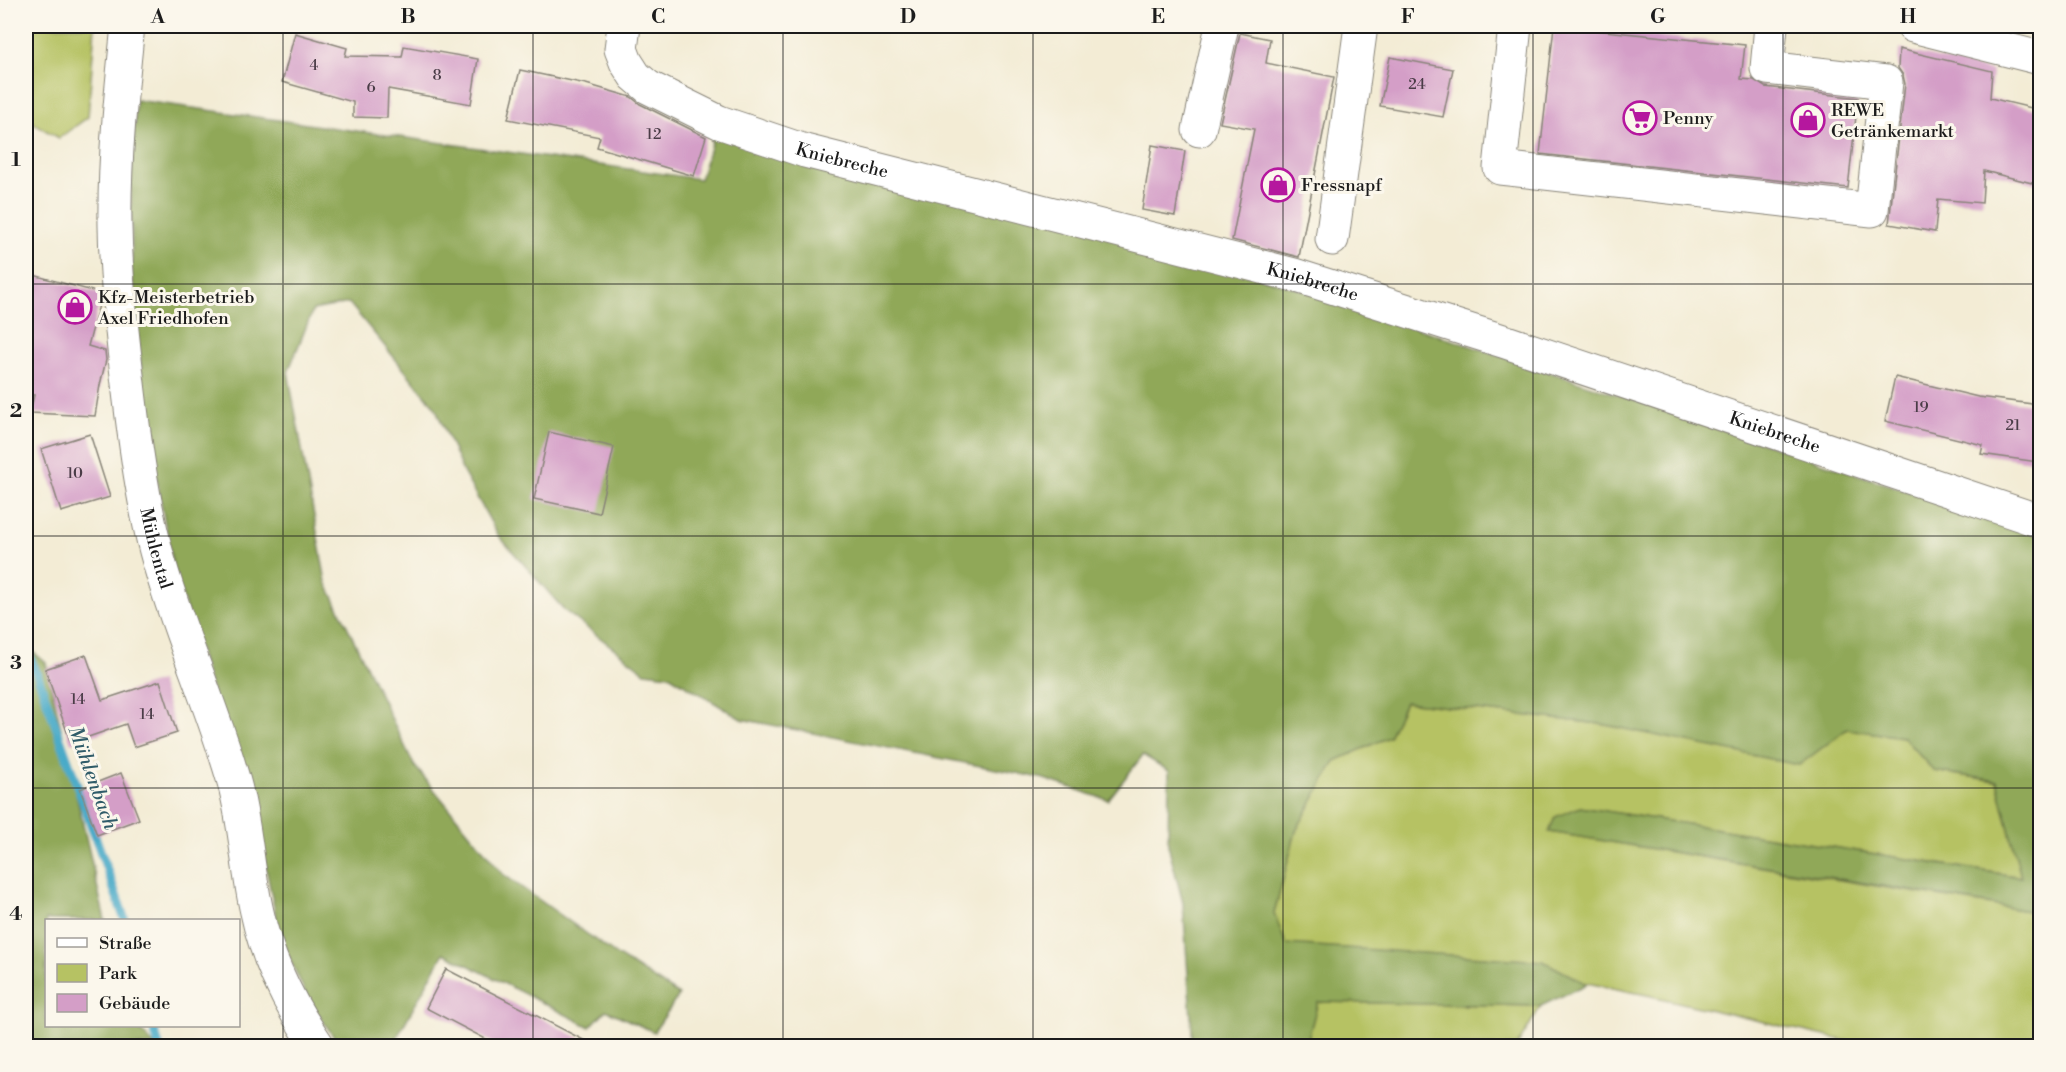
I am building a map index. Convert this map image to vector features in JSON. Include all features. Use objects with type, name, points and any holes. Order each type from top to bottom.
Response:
[{"type":"street","name":"Mühlental","points":[[128,26],[118,127],[115,229],[127,378],[142,486],[163,577],[235,785],[252,887],[264,937],[272,961],[295,1009],[318,1047]]},
{"type":"street","name":"Kniebreche","points":[[624,26],[621,49],[635,76],[648,87],[719,122],[805,151],[1294,275],[1506,342],[2040,521]]},
{"type":"street","points":[[1199,130],[1222,26]]},
{"type":"street","points":[[1332,239],[1360,26]]},
{"type":"street","points":[[1515,26],[1500,168],[1872,210],[1886,82],[1767,68],[1771,26]]},
{"type":"street","points":[[1913,26],[2040,58]]},
{"type":"green space","points":[[26,26],[95,26],[88,117],[59,138],[26,119]]},
{"type":"green space","points":[[136,100],[700,179],[717,125],[1296,288],[2040,535],[2040,913],[1549,832],[1555,817],[1580,807],[2021,877],[1997,781],[1934,771],[1903,737],[1847,729],[1799,765],[1601,724],[1405,702],[1389,737],[1335,761],[1296,831],[1274,913],[1286,944],[1543,961],[1587,984],[1541,1006],[1318,1002],[1306,1046],[1193,1046],[1183,903],[1168,845],[1169,771],[1143,755],[1108,800],[1041,778],[741,719],[669,675],[645,672],[565,611],[498,535],[463,472],[435,407],[349,303],[313,310],[288,372],[326,582],[414,765],[503,874],[618,956],[679,995],[654,1032],[606,1010],[590,1027],[444,953],[392,1046],[340,1046],[308,999],[288,955],[276,917],[264,858],[173,567],[146,421],[132,274],[131,188]]},
{"type":"green space","points":[[26,646],[46,663],[105,919],[45,919],[45,1027],[138,1027],[155,1046],[26,1046]]},
{"type":"green space","points":[[1405,702],[1601,724],[1799,765],[1847,729],[1903,737],[1934,771],[1997,781],[2021,877],[1580,807],[1550,832],[2040,913],[2040,1046],[1868,1046],[1582,982],[1543,961],[1286,945],[1274,913],[1296,831],[1335,761],[1389,737]]},
{"type":"green space","points":[[1318,1002],[1541,1006],[1517,1046],[1306,1046]]},
{"type":"building","name":"Penny","points":[[1554,26],[1745,45],[1741,79],[1754,80],[1765,87],[1858,98],[1848,188],[1540,154]]},
{"type":"building","points":[[295,33],[347,48],[345,56],[402,57],[404,46],[478,59],[471,104],[388,89],[387,118],[353,117],[353,102],[282,82]]},
{"type":"building","name":"Fressnapf","points":[[1240,33],[1270,39],[1266,63],[1334,77],[1299,257],[1232,240],[1254,129],[1220,123]]},
{"type":"building","points":[[1899,49],[1992,71],[1990,98],[2040,110],[2040,185],[1984,171],[1982,203],[1938,199],[1935,232],[1889,224],[1905,84],[1898,68]]},
{"type":"building","points":[[1390,57],[1453,69],[1443,117],[1380,106]]},
{"type":"building","points":[[520,70],[586,84],[631,97],[640,104],[706,137],[694,176],[597,147],[600,137],[508,119]]},
{"type":"building","points":[[1152,145],[1185,151],[1175,216],[1142,210]]},
{"type":"building","points":[[26,273],[100,293],[88,346],[105,351],[106,360],[95,416],[30,413],[34,395],[26,394]]},
{"type":"building","points":[[1895,377],[1978,397],[2040,405],[2038,462],[1981,454],[1983,445],[1885,421]]},
{"type":"building","points":[[549,432],[614,447],[599,513],[534,499]]},
{"type":"building","points":[[90,434],[110,497],[61,512],[41,449]]},
{"type":"building","points":[[86,655],[102,700],[160,681],[177,733],[134,747],[126,724],[71,743],[45,669]]},
{"type":"building","points":[[121,773],[139,819],[97,835],[80,789]]},
{"type":"building","points":[[446,969],[597,1047],[501,1047],[426,1008]]},
{"type":"waterway","name":"Mühlenbach","points":[[26,648],[125,919]]},
{"type":"waterway","name":"Mühlenbach","points":[[153,1027],[159,1046]]},
{"type":"place","name":"Penny","points":[[1640,118]]},
{"type":"place","name":"REWE Getränkemarkt","points":[[1808,120]]},
{"type":"place","name":"Fressnapf","points":[[1278,185]]},
{"type":"place","name":"Kfz-Meisterbetrieb Axel Friedhofen","points":[[75,307]]}]
